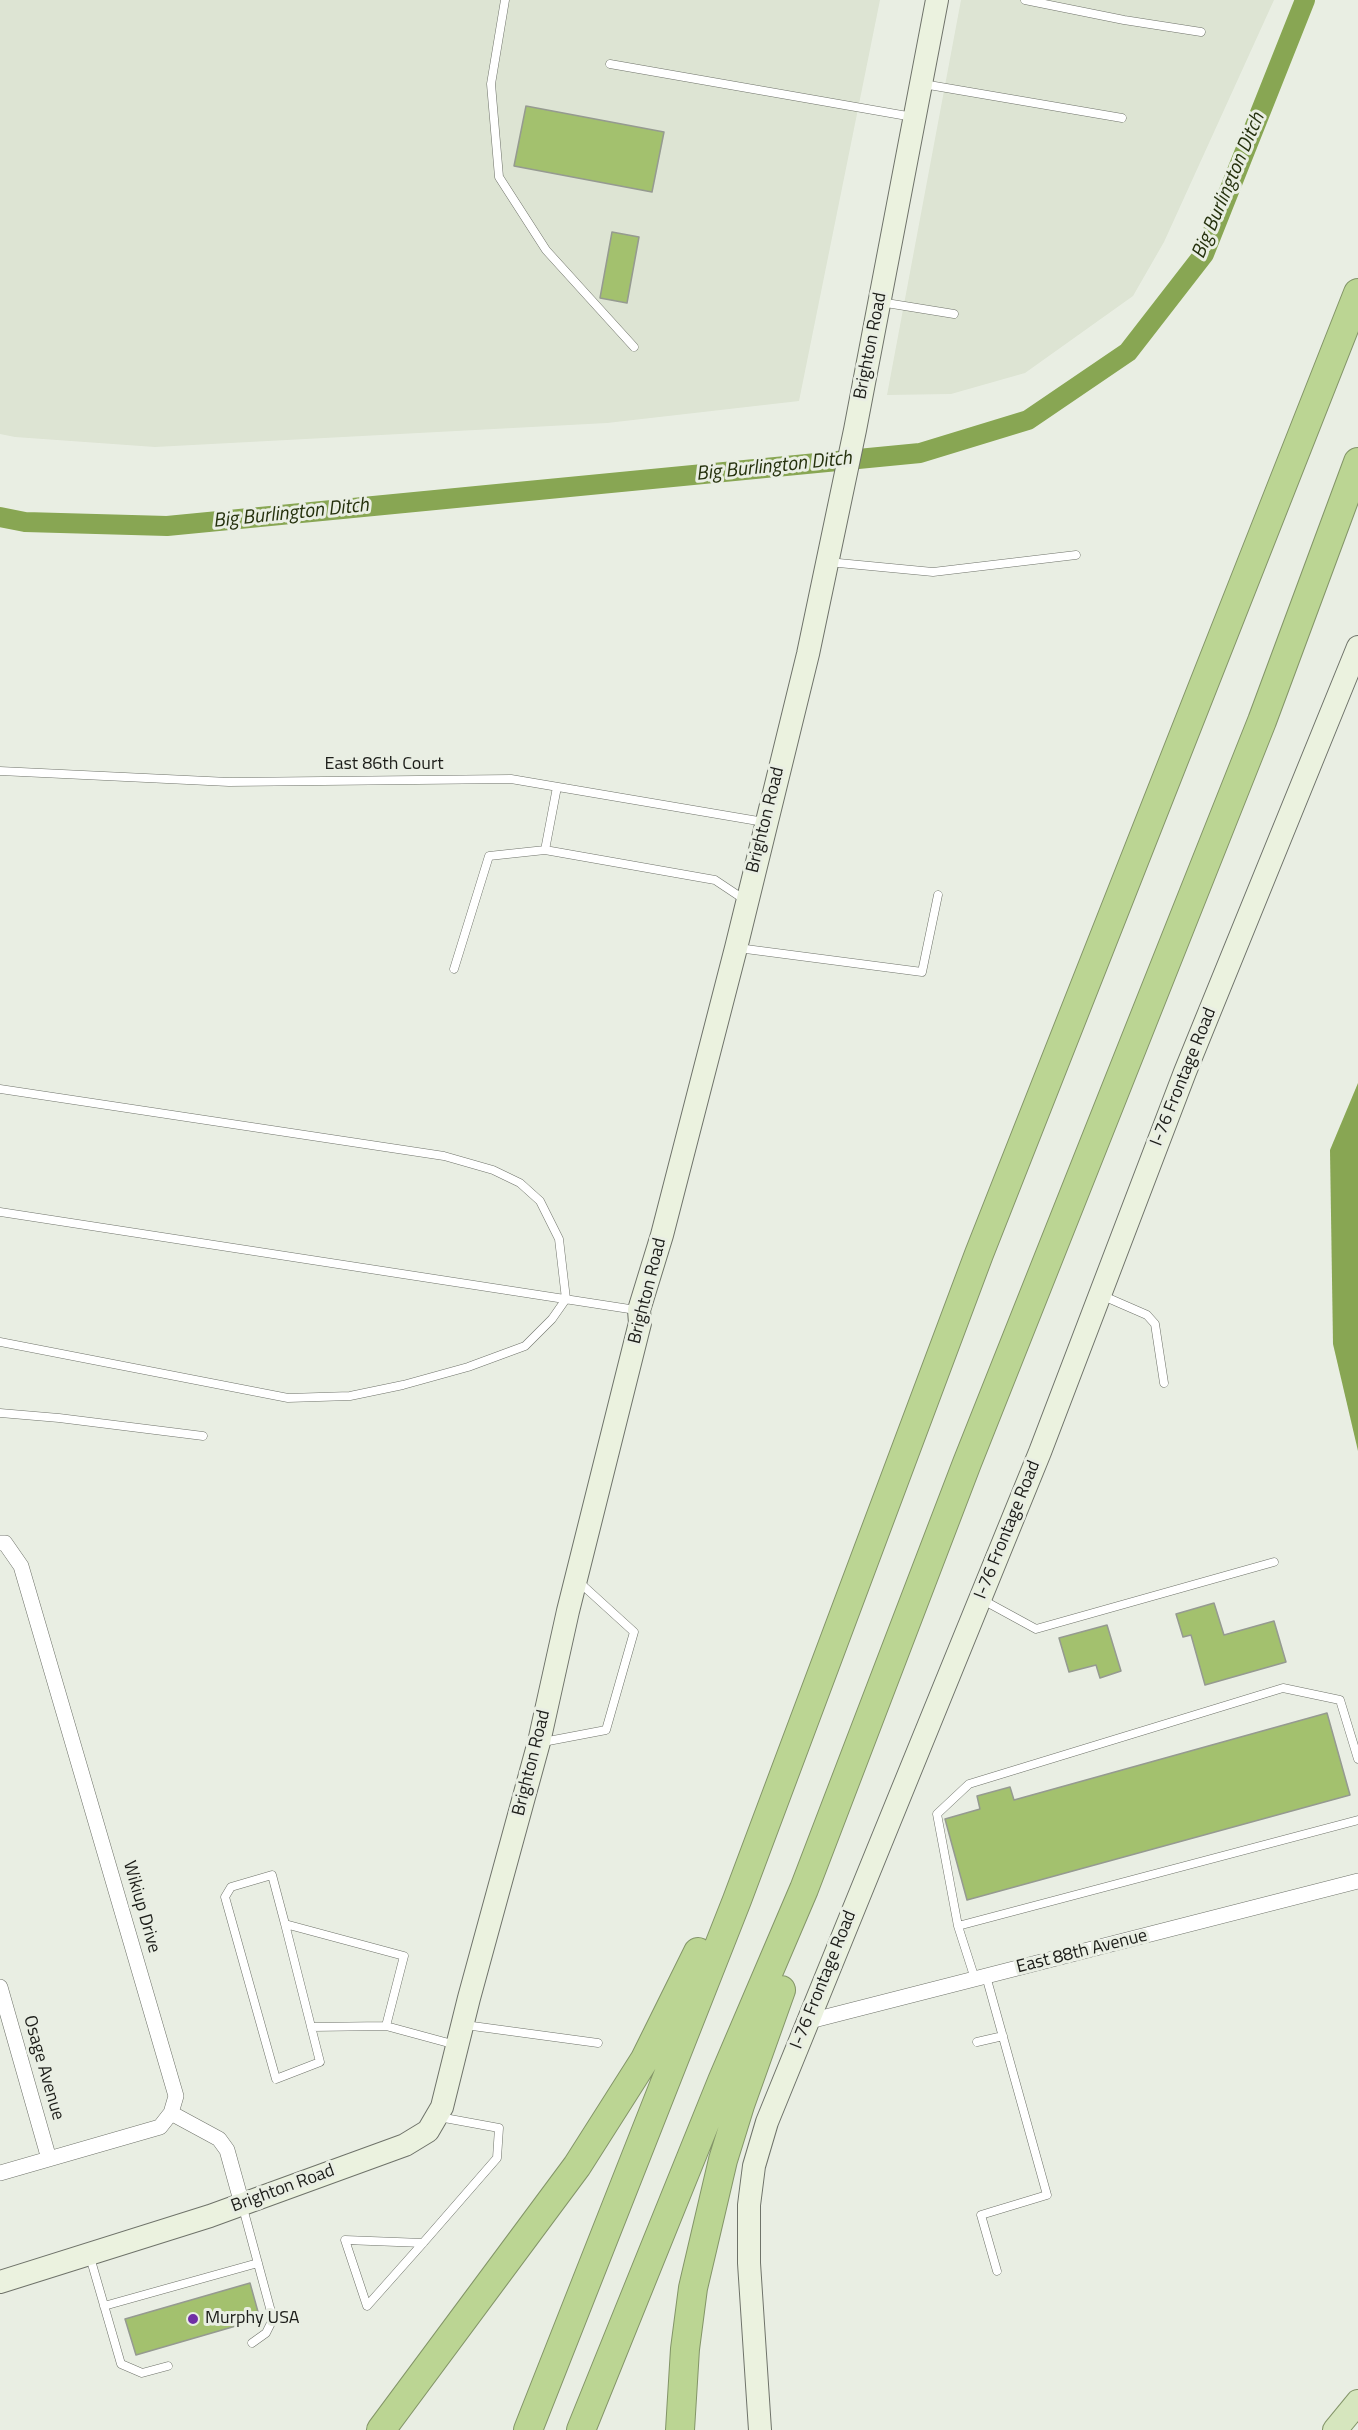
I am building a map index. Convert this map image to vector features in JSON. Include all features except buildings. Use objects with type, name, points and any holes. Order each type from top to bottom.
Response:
[{"type":"highway","points":[[528,2430],[737,1900],[979,1254],[1358,293]]},
{"type":"highway","points":[[581,2430],[722,2081],[804,1889],[963,1474],[1262,721],[1358,462]]},
{"type":"highway","points":[[381,2430],[528,2234],[611,2115],[645,2059],[672,2008],[701,1944],[741,1841],[779,1786]]},
{"type":"highway","points":[[680,2430],[685,2349],[693,2288],[730,2138],[773,2010],[789,1971],[804,1889]]},
{"type":"main road","points":[[1335,2430],[1358,2402]]},
{"type":"street","name":"Brighton Road","points":[[0,2282],[210,2216],[405,2145],[422,2137],[438,2117],[468,1998],[539,1742],[576,1579],[640,1323],[639,1310],[662,1235],[736,948],[808,654],[855,430],[937,0]]},
{"type":"street","name":"I-76 Frontage Road","points":[[760,2430],[749,2263],[749,2205],[754,2166],[767,2121],[1040,1452],[1185,1072],[1358,648]]},
{"type":"street","name":"Wikiup Drive","points":[[0,1543],[5,1543],[21,1566],[176,2096],[171,2113]]},
{"type":"street","name":"East 88th Avenue","points":[[806,2022],[1358,1881]]},
{"type":"street","name":"Osage Avenue","points":[[0,1987],[50,2159]]},
{"type":"street","points":[[0,2174],[160,2127],[171,2113],[219,2139],[227,2150],[242,2204]]},
{"type":"lane","points":[[505,0],[491,84],[499,177],[546,250],[634,347]]},
{"type":"lane","points":[[1025,0],[1124,20],[1201,32]]},
{"type":"lane","points":[[610,64],[914,118]]},
{"type":"lane","points":[[921,84],[1122,118]]},
{"type":"lane","points":[[879,302],[954,314]]},
{"type":"lane","points":[[827,562],[933,572],[1076,555]]},
{"type":"lane","name":"East 86th Court","points":[[0,771],[229,782],[511,779],[766,822]]},
{"type":"lane","points":[[545,850],[558,787]]},
{"type":"lane","points":[[454,969],[489,856],[545,850],[715,880],[747,901]]},
{"type":"lane","points":[[736,948],[922,972],[938,895]]},
{"type":"lane","points":[[0,1089],[444,1156],[493,1170],[520,1183],[540,1201],[559,1239],[566,1299],[552,1319],[525,1346],[468,1367],[403,1384],[340,1396],[288,1398],[0,1341]]},
{"type":"lane","points":[[0,1212],[639,1310]]},
{"type":"lane","points":[[1100,1295],[1147,1315],[1155,1324],[1164,1383]]},
{"type":"lane","points":[[0,1413],[203,1436]]},
{"type":"lane","points":[[980,1598],[1036,1629],[1274,1562]]},
{"type":"lane","points":[[539,1742],[606,1730],[634,1632],[576,1579]]},
{"type":"lane","points":[[998,2271],[981,2215],[1047,2194],[1003,2036],[958,1926],[937,1814],[969,1784],[1283,1688],[1340,1700],[1358,1759]]},
{"type":"lane","points":[[958,1926],[1358,1820]]},
{"type":"lane","points":[[272,1875],[285,1924],[320,2062],[276,2079],[225,1898],[231,1887],[272,1875]]},
{"type":"lane","points":[[285,1924],[404,1956],[386,2026]]},
{"type":"lane","points":[[311,2027],[386,2026],[460,2035],[598,2043]]},
{"type":"lane","points":[[977,2042],[1003,2036]]},
{"type":"lane","points":[[423,2243],[345,2240],[367,2306],[416,2251],[423,2243],[497,2158],[499,2128],[438,2117]]},
{"type":"lane","points":[[242,2204],[273,2319],[266,2333],[252,2343]]},
{"type":"lane","points":[[89,2253],[121,2364],[142,2373],[168,2366]]},
{"type":"lane","points":[[104,2306],[258,2263]]},
{"type":"shaded area","points":[[0,0],[880,0],[799,401],[607,423],[155,447],[0,434]]},
{"type":"shaded area","points":[[961,0],[1274,0],[1164,242],[1133,296],[1025,373],[951,394],[887,395]]},
{"type":"shaded area","points":[[1358,1083],[1358,1451],[1333,1344],[1330,1150]]},
{"type":"waterway","name":"Big Burlington Ditch","points":[[0,517],[25,522],[167,526],[920,453],[1028,420],[1128,352],[1204,254],[1305,0]]},
{"type":"place","name":"Murphy USA","points":[[193,2319]]}]
